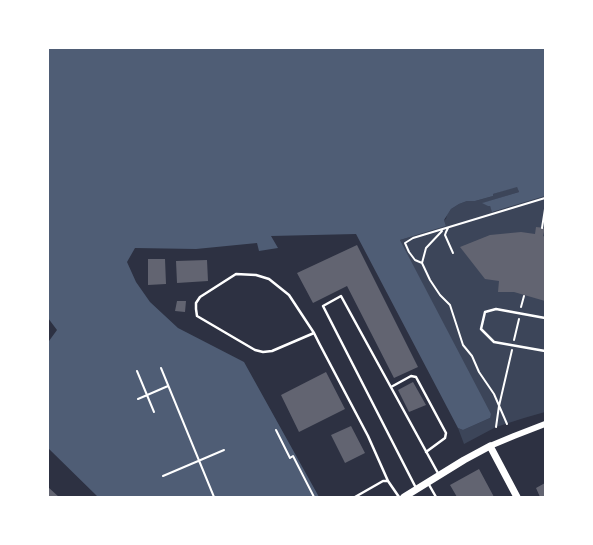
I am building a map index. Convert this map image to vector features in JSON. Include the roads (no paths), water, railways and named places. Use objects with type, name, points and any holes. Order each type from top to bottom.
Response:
[{"type":"main road","points":[[404,497],[490,446],[517,497]]},
{"type":"street","points":[[490,446],[545,424]]},
{"type":"lane","points":[[314,333],[272,351],[263,352],[256,350],[197,316],[196,303],[200,297],[236,274],[256,275],[269,279],[289,295],[314,333],[368,436],[388,481],[399,497]]},
{"type":"lane","points":[[416,490],[323,306],[341,296],[439,476]]},
{"type":"lane","points":[[545,318],[496,309],[485,312],[481,329],[494,342],[545,351]]},
{"type":"lane","points":[[391,387],[411,376],[416,377],[446,433],[445,438],[426,452]]},
{"type":"lane","points":[[355,497],[383,481],[388,481]]},
{"type":"lane","points":[[428,482],[436,497]]}]
